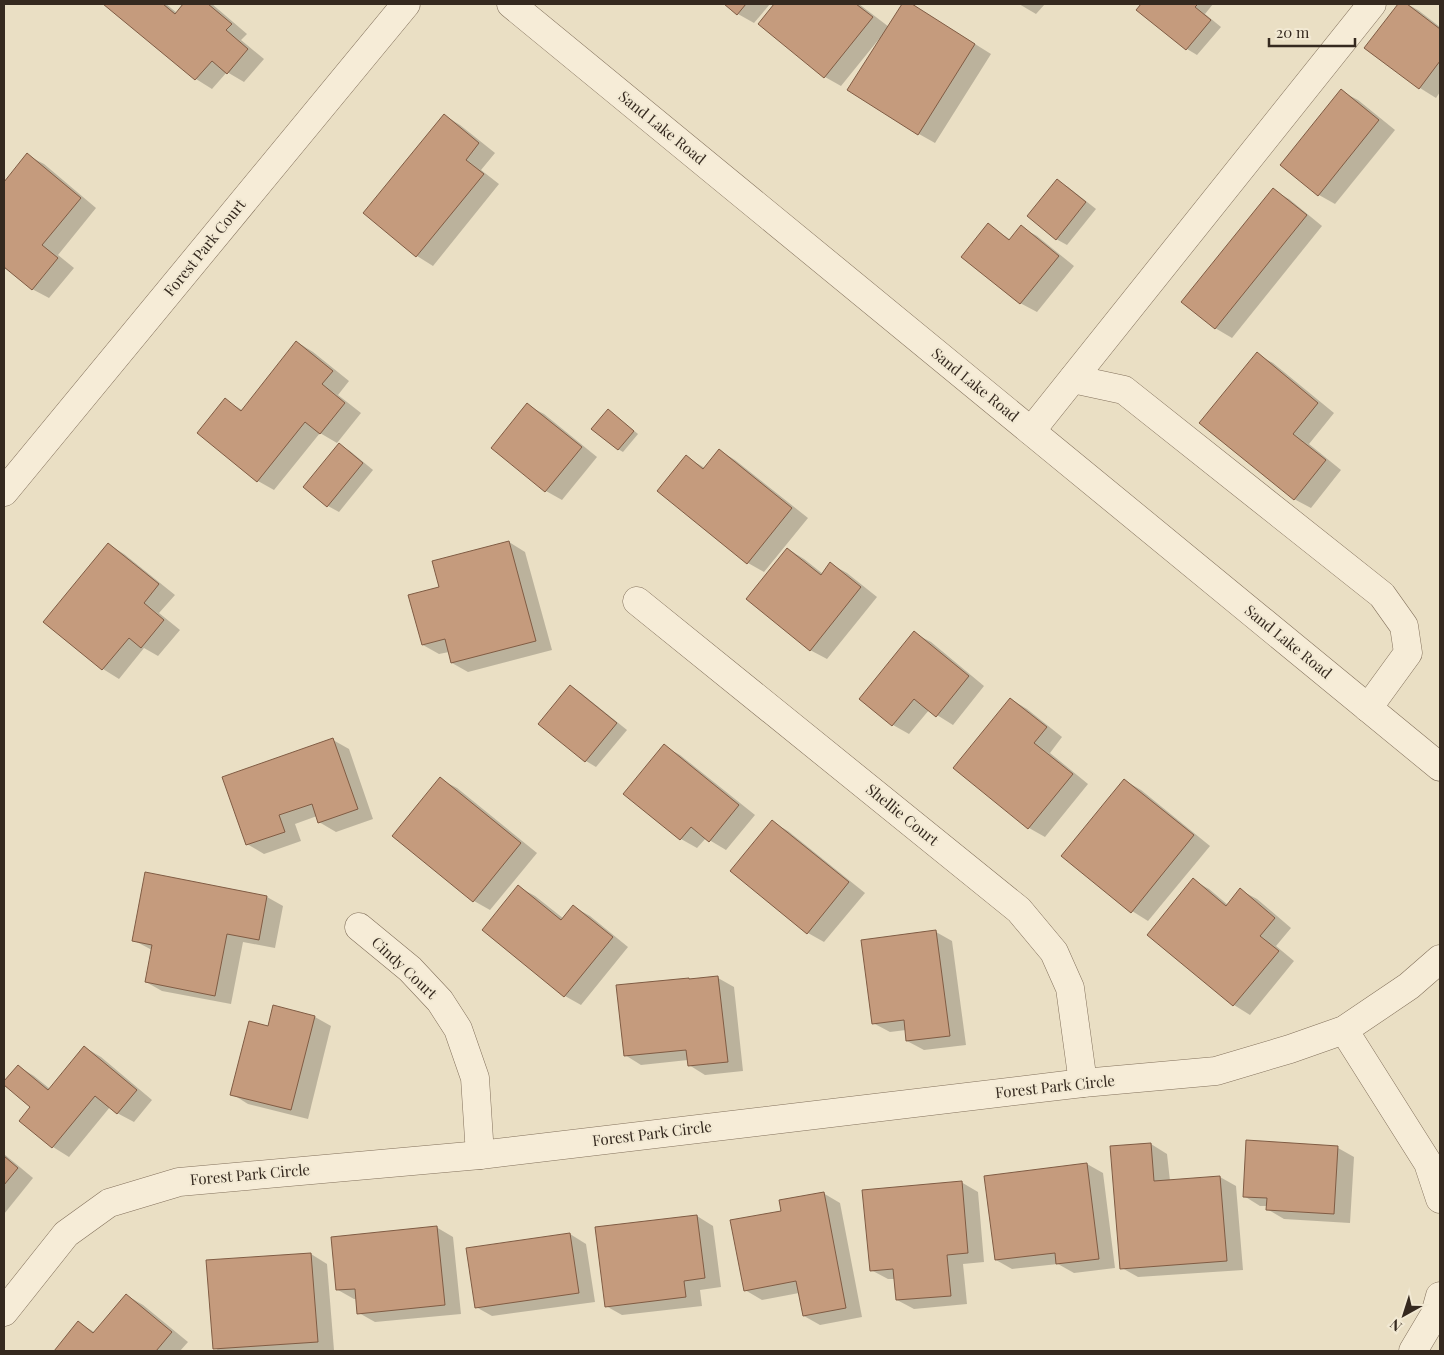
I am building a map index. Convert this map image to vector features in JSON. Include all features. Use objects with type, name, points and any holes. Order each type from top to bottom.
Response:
[{"type":"street","name":"Forest Park Court","points":[[4,492],[406,4]]},
{"type":"street","name":"Sand Lake Road","points":[[510,4],[1440,767]]},
{"type":"street","points":[[1031,431],[1372,4]]},
{"type":"street","points":[[1073,379],[1124,390],[1382,595],[1404,626],[1408,653],[1368,708]]},
{"type":"street","name":"Shellie Court","points":[[637,601],[1019,910],[1054,952],[1070,988],[1083,1083]]},
{"type":"street","name":"Cindy Court","points":[[359,927],[410,969],[440,1001],[458,1029],[475,1078],[480,1154]]},
{"type":"street","name":"Forest Park Circle","points":[[4,1312],[66,1234],[109,1203],[179,1182],[480,1154],[1083,1083],[1216,1071],[1290,1049],[1344,1030],[1409,986],[1440,959]]},
{"type":"street","points":[[1344,1030],[1428,1163],[1440,1198]]},
{"type":"street","points":[[1413,1351],[1435,1314],[1440,1296]]},
{"type":"building","points":[[103,4],[163,4],[175,14],[183,4],[208,4],[232,24],[226,30],[248,49],[227,74],[212,61],[195,80]]},
{"type":"building","points":[[724,4],[746,4],[737,15]]},
{"type":"building","points":[[774,4],[856,4],[873,17],[824,78],[758,24]]},
{"type":"building","points":[[902,4],[912,4],[975,44],[918,135],[847,90]]},
{"type":"building","points":[[1141,4],[1198,4],[1195,7],[1211,20],[1186,50],[1136,10]]},
{"type":"building","points":[[1398,4],[1407,4],[1440,29],[1440,61],[1419,89],[1364,48]]},
{"type":"building","points":[[1341,89],[1379,120],[1318,196],[1280,165]]},
{"type":"building","points":[[444,114],[479,143],[466,160],[484,174],[416,257],[363,213]]},
{"type":"building","points":[[27,153],[81,198],[42,245],[58,258],[32,290],[4,267],[4,182]]},
{"type":"building","points":[[1057,179],[1086,202],[1056,240],[1027,216]]},
{"type":"building","points":[[1273,188],[1307,215],[1215,329],[1181,302]]},
{"type":"building","points":[[988,223],[1009,240],[1021,225],[1059,256],[1020,304],[961,257]]},
{"type":"building","points":[[296,341],[333,371],[322,384],[345,403],[320,434],[305,422],[257,482],[197,433],[225,398],[241,411]]},
{"type":"building","points":[[1257,352],[1318,403],[1293,434],[1326,460],[1294,500],[1199,423]]},
{"type":"building","points":[[527,403],[582,447],[545,492],[491,448]]},
{"type":"building","points":[[608,409],[634,431],[618,450],[591,429]]},
{"type":"building","points":[[339,443],[363,463],[327,507],[303,487]]},
{"type":"building","points":[[719,449],[792,508],[747,564],[657,491],[686,455],[703,469]]},
{"type":"building","points":[[509,541],[536,641],[451,663],[445,639],[422,645],[408,595],[439,587],[432,561]]},
{"type":"building","points":[[108,543],[159,584],[144,603],[164,620],[141,648],[129,638],[102,670],[43,622]]},
{"type":"building","points":[[787,548],[821,575],[830,562],[861,587],[810,651],[746,599]]},
{"type":"building","points":[[914,631],[969,676],[936,717],[914,699],[892,726],[859,699]]},
{"type":"building","points":[[570,685],[617,723],[585,762],[538,724]]},
{"type":"building","points":[[1010,698],[1047,727],[1034,743],[1073,774],[1028,829],[953,768]]},
{"type":"building","points":[[333,738],[358,809],[318,823],[312,804],[279,815],[285,832],[246,845],[222,777]]},
{"type":"building","points":[[664,744],[739,805],[709,842],[691,827],[680,840],[623,794]]},
{"type":"building","points":[[440,777],[521,843],[473,902],[392,836]]},
{"type":"building","points":[[1124,779],[1194,835],[1131,913],[1061,856]]},
{"type":"building","points":[[772,820],[849,882],[807,934],[730,871]]},
{"type":"building","points":[[145,872],[267,896],[259,940],[227,934],[215,996],[145,982],[152,945],[132,941]]},
{"type":"building","points":[[1193,878],[1226,906],[1240,888],[1275,918],[1260,936],[1279,951],[1233,1006],[1147,935]]},
{"type":"building","points":[[518,885],[561,920],[573,905],[613,937],[564,997],[482,930]]},
{"type":"building","points":[[936,930],[950,1036],[906,1041],[904,1020],[872,1024],[861,940]]},
{"type":"building","points":[[718,976],[728,1062],[688,1066],[686,1050],[624,1056],[616,985]]},
{"type":"building","points":[[273,1005],[315,1016],[291,1110],[230,1095],[249,1021],[268,1026]]},
{"type":"building","points":[[84,1046],[137,1090],[117,1114],[95,1096],[52,1148],[19,1121],[30,1107],[4,1085],[4,1081],[18,1065],[48,1090]]},
{"type":"building","points":[[1246,1140],[1338,1146],[1334,1214],[1266,1210],[1267,1198],[1243,1197]]},
{"type":"building","points":[[1151,1143],[1154,1181],[1220,1176],[1227,1261],[1120,1269],[1110,1146]]},
{"type":"building","points":[[4,1156],[18,1168],[4,1185]]},
{"type":"building","points":[[1087,1163],[1099,1259],[1056,1264],[1055,1253],[995,1260],[984,1176]]},
{"type":"building","points":[[962,1181],[968,1253],[947,1255],[951,1296],[896,1300],[893,1269],[870,1271],[862,1190]]},
{"type":"building","points":[[824,1192],[846,1308],[803,1316],[796,1281],[744,1291],[730,1220],[781,1211],[779,1200]]},
{"type":"building","points":[[697,1215],[705,1278],[684,1281],[686,1297],[605,1307],[595,1227]]},
{"type":"building","points":[[437,1226],[445,1305],[357,1314],[355,1289],[336,1290],[331,1237]]},
{"type":"building","points":[[570,1233],[579,1293],[475,1308],[466,1248]]},
{"type":"building","points":[[311,1253],[318,1342],[213,1349],[206,1260]]},
{"type":"building","points":[[126,1294],[172,1332],[156,1351],[54,1351],[78,1321],[93,1333]]}]
